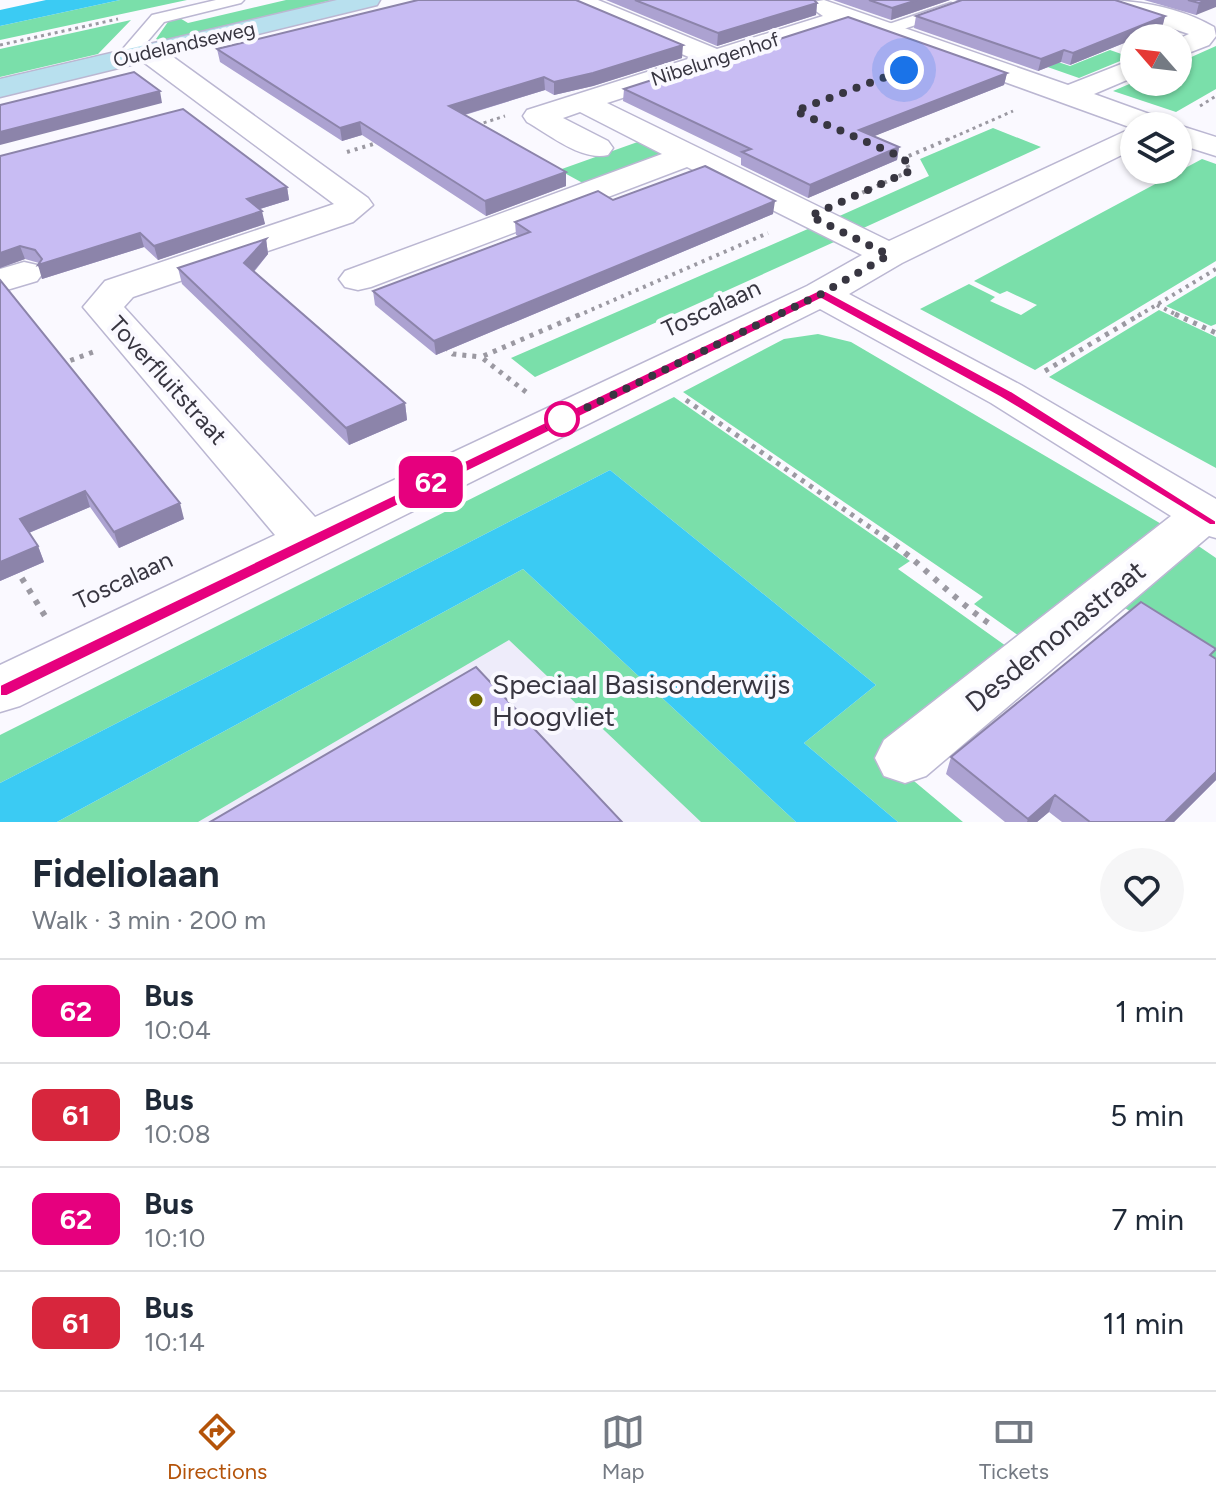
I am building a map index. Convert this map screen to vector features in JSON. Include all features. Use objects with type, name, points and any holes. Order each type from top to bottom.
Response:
[{"type":"street","name":"Oudelandseweg","points":[[0,88],[143,43],[368,0]]},
{"type":"street","points":[[577,0],[717,59]]},
{"type":"street","points":[[803,0],[1120,113]]},
{"type":"street","points":[[1110,0],[1190,24]]},
{"type":"street","name":"Nibelungenhof","points":[[597,148],[538,116],[848,16]]},
{"type":"street","points":[[1192,25],[1205,33],[1192,43]]},
{"type":"street","name":"Toverfluitstraat","points":[[143,43],[199,105],[304,165],[356,205],[341,215],[119,289],[103,307],[307,542]]},
{"type":"street","points":[[1069,95],[1120,73]]},
{"type":"street","points":[[582,102],[889,255]]},
{"type":"street","points":[[1192,139],[1216,147]]},
{"type":"street","points":[[0,690],[821,294],[889,255],[1120,144]]},
{"type":"street","points":[[358,279],[688,155]]},
{"type":"street","name":"Desdemonastraat","points":[[821,294],[1006,394],[1208,516],[905,758]]},
{"type":"lane","points":[[143,43],[236,0]]},
{"type":"lane","points":[[886,30],[952,7]]},
{"type":"path","points":[[0,45],[126,17],[143,43]]},
{"type":"path","points":[[441,344],[453,354],[481,357],[910,171],[904,158],[1014,111]]},
{"type":"path","points":[[472,126],[485,134]]},
{"type":"path","points":[[304,165],[381,142]]},
{"type":"path","points":[[1006,394],[1216,269]]},
{"type":"path","points":[[1156,305],[1215,332]]},
{"type":"path","points":[[59,365],[133,338]]},
{"type":"path","points":[[481,357],[527,393],[513,399]]},
{"type":"path","points":[[674,391],[916,559],[967,609],[1033,655]]},
{"type":"path","points":[[7,555],[45,616]]},
{"type":"path","name":"Toscalaan","points":[[34,621],[59,610]]},
{"type":"shaded area","name":"Speciaal Basisonderwijs Hoogvliet","points":[[523,577],[782,822],[74,822]]},
{"type":"green space","points":[[120,0],[187,0],[0,40],[0,26]]},
{"type":"green space","points":[[286,0],[332,0],[166,42],[156,39],[170,19],[178,17],[188,23]]},
{"type":"green space","points":[[131,20],[98,54],[0,77],[0,49]]},
{"type":"green space","points":[[1216,46],[1216,89],[1176,112],[1128,96],[1192,96],[1192,57]]},
{"type":"green space","points":[[1110,50],[1120,54],[1120,61],[1079,78],[1039,64],[1052,60],[1070,66]]},
{"type":"green space","points":[[993,128],[1041,147],[859,230],[835,218],[929,176],[920,159]]},
{"type":"green space","points":[[646,139],[676,155],[590,187],[559,170]]},
{"type":"green space","points":[[1202,159],[1216,164],[1216,261],[1035,370],[920,309],[969,284],[995,297],[990,301],[1021,315],[1037,305],[1007,291],[1000,294],[974,281],[1155,184],[1192,184],[1192,164]]},
{"type":"green space","points":[[817,225],[843,238],[535,377],[511,358]]},
{"type":"green space","points":[[1216,276],[1216,324],[1211,326],[1166,306]]},
{"type":"green space","points":[[1159,310],[1216,337],[1216,468],[1049,377]]},
{"type":"green space","points":[[818,334],[851,342],[1163,525],[1022,638],[974,604],[983,597],[683,392],[784,339]]},
{"type":"green space","points":[[674,397],[910,561],[898,569],[1013,651],[884,756],[963,822],[898,822],[804,743],[876,685],[610,470],[0,783],[0,735]]},
{"type":"green space","points":[[1197,545],[1216,558],[1216,666],[1114,601]]},
{"type":"green space","points":[[523,569],[796,822],[701,822],[509,640],[198,822],[57,822]]},
{"type":"water","points":[[46,0],[120,0],[0,26],[0,10]]},
{"type":"water","points":[[610,470],[876,685],[804,743],[898,822],[796,822],[523,569],[57,822],[0,822],[0,783]]},
{"type":"building","points":[[418,0],[576,0],[683,45],[593,73],[554,82],[544,77],[449,106],[566,172],[485,201],[360,122],[340,128],[217,49]]},
{"type":"building","points":[[635,0],[814,0],[817,3],[718,33]]},
{"type":"building","points":[[869,0],[917,0],[892,8]]},
{"type":"building","points":[[962,0],[1115,0],[1165,16],[1145,24],[1120,24],[1120,34],[1073,53],[1064,50],[1041,59],[916,16]]},
{"type":"building","points":[[848,17],[1007,73],[859,130],[899,147],[810,185],[742,152],[751,149],[624,89]]},
{"type":"building","points":[[134,72],[160,91],[0,132],[0,105]]},
{"type":"building","points":[[183,109],[287,187],[247,199],[262,211],[154,246],[140,233],[38,265],[42,259],[35,250],[20,246],[0,253],[0,156]]},
{"type":"building","points":[[705,166],[775,201],[434,341],[373,291],[530,232],[515,222],[598,191],[613,200]]},
{"type":"building","points":[[266,239],[244,263],[405,403],[346,428],[178,268]]},
{"type":"building","points":[[0,280],[180,503],[114,532],[85,491],[20,519],[38,546],[0,562]]},
{"type":"building","points":[[1141,602],[1216,649],[1210,655],[1216,659],[1216,772],[1165,822],[1090,822],[1055,795],[1028,819],[951,757]]},
{"type":"building","points":[[476,667],[622,822],[210,822]]},
{"type":"bus line","name":"62","points":[[0,691],[821,294],[1006,394],[1216,521]]},
{"type":"place","name":"Speciaal Basisonderwijs Hoogvliet","points":[[476,700]]},
{"type":"route","points":[[562,419],[549,426],[821,294],[889,255],[810,216],[910,171],[904,158],[795,111],[904,70]]}]
